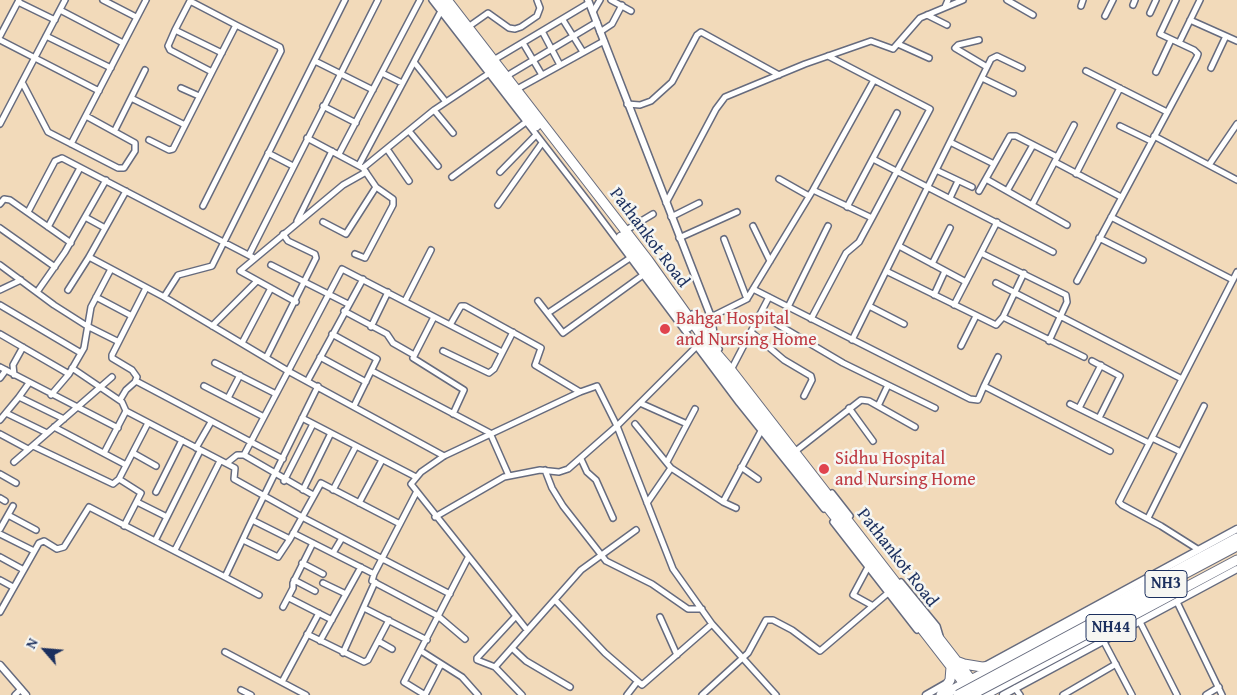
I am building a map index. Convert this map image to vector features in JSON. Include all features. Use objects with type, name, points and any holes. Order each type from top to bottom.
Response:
[{"type":"highway","name":"NH44","points":[[438,0],[953,664],[968,682],[983,695],[1237,560]]},
{"type":"highway","name":"Pathankot Road","points":[[446,0],[648,260],[703,342],[732,368],[940,640],[953,664]]},
{"type":"highway","name":"NH44","points":[[953,664],[964,664],[982,668],[1002,664],[1237,538]]},
{"type":"highway","name":"NH3","points":[[972,695],[1237,546]]},
{"type":"highway","name":"NH3","points":[[958,695],[1237,554]]},
{"type":"highway","points":[[942,695],[948,683],[953,664]]},
{"type":"highway","points":[[942,695],[1002,664]]},
{"type":"highway","name":"NH44","points":[[968,682],[972,695]]},
{"type":"street","points":[[0,124],[65,0]]},
{"type":"street","points":[[103,0],[136,18]]},
{"type":"street","points":[[71,144],[146,0]]},
{"type":"street","points":[[164,297],[178,275],[212,266],[314,60],[346,0]]},
{"type":"street","points":[[296,302],[240,272],[252,256],[293,166],[378,0]]},
{"type":"street","points":[[339,154],[420,0]]},
{"type":"street","points":[[432,0],[643,276],[703,342]]},
{"type":"street","points":[[452,0],[628,229],[761,431],[938,655],[953,664]]},
{"type":"street","points":[[471,25],[488,13],[509,28],[521,28],[537,16],[540,8],[536,0]]},
{"type":"street","points":[[593,12],[600,0]]},
{"type":"street","points":[[611,0],[631,11]]},
{"type":"street","points":[[945,7],[948,0]]},
{"type":"street","points":[[666,204],[722,100],[779,75],[871,41],[890,49],[898,44],[917,20],[963,0]]},
{"type":"street","points":[[1007,0],[1033,15]]},
{"type":"street","points":[[1080,6],[1083,0]]},
{"type":"street","points":[[1105,16],[1113,0]]},
{"type":"street","points":[[1150,13],[1156,0]]},
{"type":"street","points":[[1077,281],[1198,54],[1160,33],[1176,0]]},
{"type":"street","points":[[1179,43],[1200,0]]},
{"type":"street","points":[[55,20],[18,1],[0,38],[99,91]]},
{"type":"street","points":[[203,206],[281,51],[280,47],[190,1],[169,44],[170,50],[212,72]]},
{"type":"street","points":[[435,517],[497,480],[545,470],[563,471],[581,459],[618,426],[714,330],[711,317],[589,2],[563,20],[497,58]]},
{"type":"street","points":[[600,32],[612,24],[622,6]]},
{"type":"street","points":[[60,10],[123,43]]},
{"type":"street","points":[[363,168],[402,83],[441,11]]},
{"type":"street","points":[[927,15],[947,25]]},
{"type":"street","points":[[563,20],[583,52]]},
{"type":"street","points":[[1190,20],[1237,40]]},
{"type":"street","points":[[510,74],[597,22]]},
{"type":"street","points":[[149,140],[171,150],[176,146],[199,96],[236,25]]},
{"type":"street","points":[[175,30],[222,53]]},
{"type":"street","points":[[542,31],[560,64]]},
{"type":"street","points":[[627,104],[640,105],[651,101],[672,82],[697,35],[701,32],[779,75]]},
{"type":"street","points":[[46,36],[111,68]]},
{"type":"street","points":[[1212,68],[1226,36]]},
{"type":"street","points":[[979,40],[958,45],[955,48],[987,67]]},
{"type":"street","points":[[1156,72],[1171,40]]},
{"type":"street","points":[[519,88],[604,41]]},
{"type":"street","points":[[524,43],[542,75]]},
{"type":"street","points":[[898,44],[929,58]]},
{"type":"street","points":[[812,319],[846,253],[859,242],[930,109],[828,56]]},
{"type":"street","points":[[852,340],[987,67],[994,56],[1022,68]]},
{"type":"street","points":[[314,60],[373,90]]},
{"type":"street","points":[[414,62],[446,102]]},
{"type":"street","points":[[115,130],[145,70]]},
{"type":"street","points":[[1086,71],[1167,112]]},
{"type":"street","points":[[382,73],[402,83]]},
{"type":"street","points":[[252,256],[283,234],[434,110],[488,74]]},
{"type":"street","points":[[982,78],[1013,93]]},
{"type":"street","points":[[711,317],[748,299],[810,196],[874,80]]},
{"type":"street","points":[[22,82],[33,100],[45,130],[118,168],[124,168],[135,151],[136,145],[115,130],[86,116]]},
{"type":"street","points":[[181,88],[199,96]]},
{"type":"street","points":[[1076,174],[1120,88]]},
{"type":"street","points":[[131,98],[186,125]]},
{"type":"street","points":[[323,106],[356,123]]},
{"type":"street","points":[[434,110],[453,133]]},
{"type":"street","points":[[847,207],[897,113]]},
{"type":"street","points":[[452,177],[526,122]]},
{"type":"street","points":[[1209,165],[1237,124]]},
{"type":"street","points":[[1032,205],[1074,125]]},
{"type":"street","points":[[1120,126],[1153,138],[1237,180]]},
{"type":"street","points":[[409,131],[438,166]]},
{"type":"street","points":[[500,172],[536,135]]},
{"type":"street","points":[[979,191],[1010,136],[1015,136],[1033,145],[1076,174],[1121,197]]},
{"type":"street","points":[[307,138],[363,168],[376,187],[391,196],[393,205],[365,258],[355,254]]},
{"type":"street","points":[[950,142],[994,164]]},
{"type":"street","points":[[498,205],[542,143]]},
{"type":"street","points":[[1008,190],[1033,145]]},
{"type":"street","points":[[387,149],[409,181]]},
{"type":"street","points":[[295,224],[332,151]]},
{"type":"street","points":[[268,152],[293,166]]},
{"type":"street","points":[[28,212],[57,159],[62,158],[252,256]]},
{"type":"street","points":[[873,159],[1053,252]]},
{"type":"street","points":[[48,226],[80,168]]},
{"type":"street","points":[[936,170],[972,187]]},
{"type":"street","points":[[779,179],[810,196]]},
{"type":"street","points":[[986,179],[1066,224]]},
{"type":"street","points":[[37,292],[70,243],[106,180]]},
{"type":"street","points":[[950,198],[958,181]]},
{"type":"street","points":[[323,222],[346,234],[376,187]]},
{"type":"street","points":[[813,190],[872,218]]},
{"type":"street","points":[[68,290],[126,191]]},
{"type":"street","points":[[0,204],[6,198],[70,243]]},
{"type":"street","points":[[671,217],[699,203]]},
{"type":"street","points":[[679,238],[736,212]]},
{"type":"street","points":[[628,229],[653,214]]},
{"type":"street","points":[[85,217],[106,228]]},
{"type":"street","points":[[1111,217],[1233,280]]},
{"type":"street","points":[[954,305],[997,222]]},
{"type":"street","points":[[753,226],[770,261]]},
{"type":"street","points":[[788,307],[828,226]]},
{"type":"street","points":[[0,228],[55,267]]},
{"type":"street","points":[[932,264],[950,228]]},
{"type":"street","points":[[266,358],[306,282],[316,256],[288,241],[283,234]]},
{"type":"street","points":[[1099,238],[1143,260]]},
{"type":"street","points":[[724,240],[748,299]]},
{"type":"street","points":[[898,246],[966,282]]},
{"type":"street","points":[[405,301],[431,250]]},
{"type":"street","points":[[981,253],[1066,295],[1067,302],[1048,340]]},
{"type":"street","points":[[89,257],[164,297],[266,358],[444,456]]},
{"type":"street","points":[[548,313],[630,258]]},
{"type":"street","points":[[0,265],[87,326],[117,341]]},
{"type":"street","points":[[271,265],[348,304]]},
{"type":"street","points":[[51,395],[69,374],[81,353],[86,338],[91,307],[111,269]]},
{"type":"street","points":[[244,455],[342,269],[502,352]]},
{"type":"street","points":[[886,271],[996,326],[1003,316],[1024,273]]},
{"type":"street","points":[[934,295],[945,272]]},
{"type":"street","points":[[1199,550],[1148,518],[1122,506],[1119,502],[1237,272]]},
{"type":"street","points":[[538,301],[563,333],[643,276]]},
{"type":"street","points":[[0,290],[21,280]]},
{"type":"street","points":[[308,380],[344,311],[363,280]]},
{"type":"street","points":[[212,326],[257,281]]},
{"type":"street","points":[[996,283],[1182,379]]},
{"type":"street","points":[[136,381],[135,373],[112,356],[130,314],[146,288]]},
{"type":"street","points":[[242,343],[271,288]]},
{"type":"street","points":[[753,289],[973,400],[978,400],[998,357]]},
{"type":"street","points":[[371,327],[388,292]]},
{"type":"street","points":[[96,297],[130,314]]},
{"type":"street","points":[[769,297],[732,368],[936,626],[940,640]]},
{"type":"street","points":[[0,305],[81,353]]},
{"type":"street","points":[[450,325],[463,306],[541,348],[535,365],[580,392]]},
{"type":"street","points":[[869,306],[904,324]]},
{"type":"street","points":[[344,311],[387,334],[393,343],[414,355],[414,359],[464,390],[453,414]]},
{"type":"street","points":[[760,314],[818,350],[935,408]]},
{"type":"street","points":[[414,355],[434,316]]},
{"type":"street","points":[[961,346],[976,316]]},
{"type":"street","points":[[1003,316],[1084,357]]},
{"type":"street","points":[[443,351],[487,374],[494,369],[513,332]]},
{"type":"street","points":[[751,332],[784,360],[811,376],[812,380],[804,396]]},
{"type":"street","points":[[0,334],[69,374]]},
{"type":"street","points":[[332,334],[375,356],[377,362],[354,406]]},
{"type":"street","points":[[14,375],[13,365],[23,347]]},
{"type":"street","points":[[320,357],[366,382]]},
{"type":"street","points":[[1092,361],[1120,376],[1099,418]]},
{"type":"street","points":[[215,363],[276,394]]},
{"type":"street","points":[[1079,408],[1101,365]]},
{"type":"street","points":[[0,367],[118,428]]},
{"type":"street","points":[[72,368],[99,388],[120,400],[126,412],[236,469],[234,479],[302,517],[450,594]]},
{"type":"street","points":[[0,378],[6,370]]},
{"type":"street","points":[[372,371],[490,433],[509,476]]},
{"type":"street","points":[[228,398],[240,375]]},
{"type":"street","points":[[14,462],[112,376]]},
{"type":"street","points":[[120,400],[126,390],[136,381]]},
{"type":"street","points":[[136,381],[283,459]]},
{"type":"street","points":[[0,420],[29,383]]},
{"type":"street","points":[[878,406],[888,385]]},
{"type":"street","points":[[204,386],[264,417]]},
{"type":"street","points":[[225,576],[318,386]]},
{"type":"street","points":[[527,630],[435,517],[411,484],[416,477],[444,456],[580,392],[595,386],[599,387],[618,426],[673,569],[712,624],[776,695]]},
{"type":"street","points":[[984,386],[1110,451]]},
{"type":"street","points":[[19,397],[64,419]]},
{"type":"street","points":[[797,450],[856,402],[864,400],[915,427]]},
{"type":"street","points":[[640,403],[687,424]]},
{"type":"street","points":[[1070,404],[1181,452]]},
{"type":"street","points":[[1148,518],[1204,406]]},
{"type":"street","points":[[849,408],[873,441]]},
{"type":"street","points":[[667,462],[695,409]]},
{"type":"street","points":[[104,453],[126,412]]},
{"type":"street","points":[[6,413],[47,433]]},
{"type":"street","points":[[302,418],[416,477]]},
{"type":"street","points":[[155,541],[211,422]]},
{"type":"street","points":[[0,434],[109,484],[113,484],[119,479],[148,423]]},
{"type":"street","points":[[284,481],[313,424]]},
{"type":"street","points":[[635,424],[671,468],[723,502],[736,508]]},
{"type":"street","points":[[54,427],[126,464]]},
{"type":"street","points":[[723,502],[761,431]]},
{"type":"street","points":[[303,490],[330,433]]},
{"type":"street","points":[[156,492],[182,440]]},
{"type":"street","points":[[333,490],[356,446]]},
{"type":"street","points":[[133,453],[156,466]]},
{"type":"street","points":[[227,463],[237,454],[244,455],[284,481],[313,495]]},
{"type":"street","points":[[581,459],[587,472],[596,480],[613,518]]},
{"type":"street","points":[[175,550],[220,460]]},
{"type":"street","points":[[359,503],[382,460]]},
{"type":"street","points":[[741,467],[758,479]]},
{"type":"street","points":[[647,504],[671,468]]},
{"type":"street","points":[[545,470],[556,495],[599,554],[611,564],[652,584],[688,609],[702,610]]},
{"type":"street","points":[[0,474],[16,483]]},
{"type":"street","points":[[119,479],[140,491],[124,526]]},
{"type":"street","points":[[243,540],[278,557],[321,483],[400,524]]},
{"type":"street","points":[[416,493],[371,580],[438,616],[465,639]]},
{"type":"street","points":[[136,502],[167,517]]},
{"type":"street","points":[[0,529],[13,506]]},
{"type":"street","points":[[0,612],[2,604],[22,569],[42,541],[57,549],[64,547],[89,507],[225,576],[259,596]]},
{"type":"street","points":[[8,515],[36,530]]},
{"type":"street","points":[[252,520],[290,539]]},
{"type":"street","points":[[982,668],[1237,529]]},
{"type":"street","points":[[495,667],[581,570],[599,554],[636,530]]},
{"type":"street","points":[[293,533],[374,574]]},
{"type":"street","points":[[0,534],[34,551]]},
{"type":"street","points":[[334,554],[342,538]]},
{"type":"street","points":[[283,607],[289,598],[294,580],[302,563],[313,544]]},
{"type":"street","points":[[0,557],[22,569]]},
{"type":"street","points":[[441,664],[425,695],[404,682],[468,558]]},
{"type":"street","points":[[302,563],[323,574]]},
{"type":"street","points":[[320,641],[361,567]]},
{"type":"street","points":[[868,567],[853,595],[873,606]]},
{"type":"street","points":[[1003,695],[1237,569]]},
{"type":"street","points":[[0,580],[13,587]]},
{"type":"street","points":[[294,580],[316,591]]},
{"type":"street","points":[[343,653],[375,582]]},
{"type":"street","points":[[323,583],[346,594]]},
{"type":"street","points":[[702,695],[743,659],[764,622],[769,618],[792,630],[820,652],[888,593]]},
{"type":"street","points":[[289,598],[332,620]]},
{"type":"street","points":[[555,600],[605,653],[637,682],[644,684],[712,624]]},
{"type":"street","points":[[1177,602],[1222,695]]},
{"type":"street","points":[[364,608],[426,640]]},
{"type":"street","points":[[282,682],[319,613]]},
{"type":"street","points":[[516,616],[477,658],[495,667],[522,695]]},
{"type":"street","points":[[660,617],[677,655]]},
{"type":"street","points":[[307,634],[364,662],[368,660],[389,620]]},
{"type":"street","points":[[1140,622],[1177,695]]},
{"type":"street","points":[[1103,640],[1130,694]]},
{"type":"street","points":[[378,641],[392,649]]},
{"type":"street","points":[[512,648],[526,661],[570,687]]},
{"type":"street","points":[[420,651],[462,677],[478,695]]},
{"type":"street","points":[[225,652],[306,695]]},
{"type":"street","points":[[0,664],[23,692],[15,695]]},
{"type":"street","points":[[1063,695],[1116,664]]},
{"type":"street","points":[[627,695],[637,682]]},
{"type":"street","points":[[926,695],[948,683]]},
{"type":"street","points":[[1206,695],[1219,687]]},
{"type":"street","points":[[1014,688],[1020,695]]},
{"type":"street","points":[[409,695],[413,689]]},
{"type":"street","points":[[241,690],[251,695]]},
{"type":"place","name":"Bahga Hospital and Nursing Home","points":[[665,329]]},
{"type":"place","name":"Sidhu Hospital and Nursing Home","points":[[824,469]]}]
